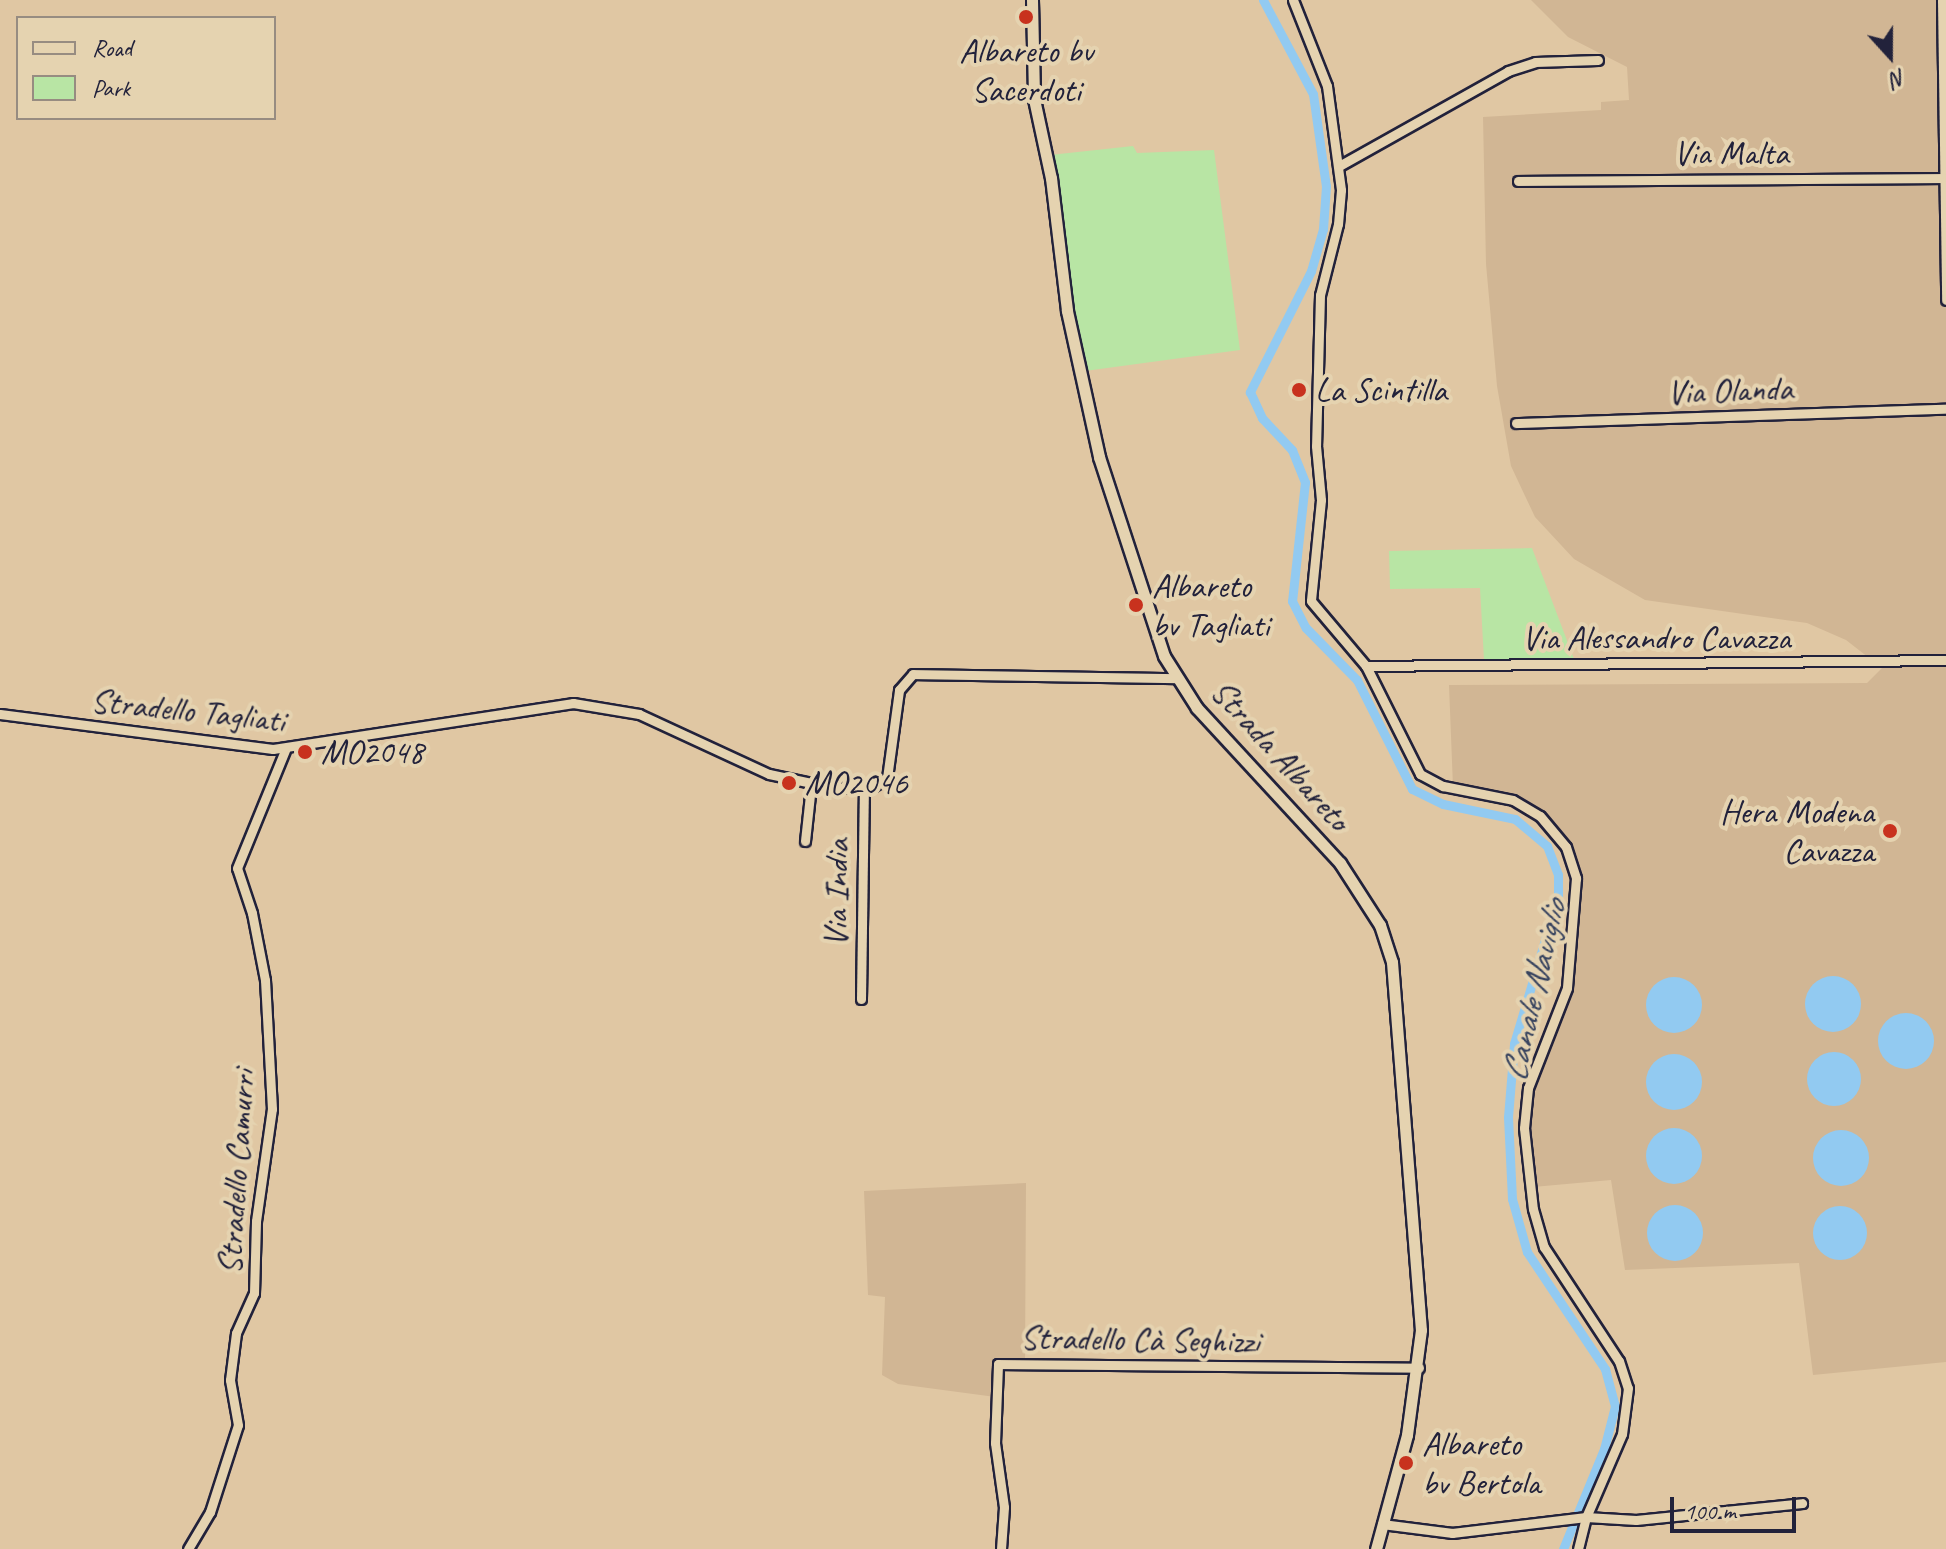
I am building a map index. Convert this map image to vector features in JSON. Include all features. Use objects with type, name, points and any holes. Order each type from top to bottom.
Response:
[{"type":"street","name":"Strada Albareto","points":[[1032,0],[1034,99],[1077,362],[1114,508],[1175,678],[1340,863],[1386,942],[1399,1028],[1421,1330],[1419,1368],[1376,1549]]},
{"type":"street","points":[[1293,0],[1327,86],[1339,166],[1338,224],[1320,295],[1316,446],[1321,500],[1309,587],[1314,607],[1366,666],[1420,774],[1443,786],[1525,806],[1556,833],[1574,869],[1567,988],[1528,1088],[1524,1128],[1533,1209],[1544,1247],[1619,1361],[1628,1388],[1622,1434],[1586,1517],[1578,1549]]},
{"type":"street","points":[[1942,0],[1946,300]]},
{"type":"street","points":[[1339,166],[1508,71],[1535,62],[1598,60]]},
{"type":"street","name":"Via Malta","points":[[1518,181],[1944,178]]},
{"type":"street","name":"Via Olanda","points":[[1516,423],[1946,409]]},
{"type":"street","name":"Via Alessandro Cavazza","points":[[1366,666],[1946,660]]},
{"type":"street","points":[[864,787],[879,785],[890,773],[899,690],[913,674],[1175,678]]},
{"type":"street","name":"Stradello Tagliati","points":[[0,714],[286,748],[573,703],[639,714],[769,774],[811,786],[864,787]]},
{"type":"street","name":"Stradello Camurri","points":[[188,1549],[210,1512],[238,1425],[230,1380],[236,1333],[254,1293],[256,1221],[272,1109],[265,980],[252,913],[237,868],[286,748]]},
{"type":"street","points":[[805,841],[811,786]]},
{"type":"street","name":"Via India","points":[[861,999],[864,787]]},
{"type":"street","name":"Stradello Cà Seghizzi","points":[[1001,1549],[1004,1507],[995,1443],[998,1364],[1419,1368]]},
{"type":"street","points":[[1382,1524],[1452,1533],[1586,1517],[1636,1520],[1802,1503]]},
{"type":"shaded area","points":[[1531,0],[1946,0],[1946,1362],[1813,1375],[1799,1263],[1625,1270],[1611,1180],[1533,1187],[1528,1106],[1571,984],[1579,878],[1572,849],[1531,804],[1513,794],[1453,787],[1449,685],[1867,683],[1882,668],[1846,640],[1807,623],[1645,600],[1574,559],[1535,517],[1511,466],[1497,386],[1486,264],[1483,117],[1601,110],[1601,102],[1629,100],[1627,67],[1568,37]]},
{"type":"shaded area","points":[[1026,1183],[1025,1366],[1006,1369],[1003,1398],[898,1384],[882,1375],[885,1297],[868,1295],[864,1191]]},
{"type":"green space","points":[[1133,146],[1137,153],[1214,150],[1240,350],[1085,371],[1062,263],[1050,155]]},
{"type":"green space","points":[[1532,548],[1574,659],[1484,660],[1480,588],[1390,589],[1389,551]]},
{"type":"water","points":[[1833,976],[1852,985],[1861,1004],[1852,1023],[1833,1032],[1814,1023],[1805,1004],[1814,985]]},
{"type":"water","points":[[1674,977],[1694,985],[1702,1005],[1694,1025],[1674,1033],[1654,1025],[1646,1005],[1654,985]]},
{"type":"water","points":[[1906,1013],[1926,1021],[1934,1041],[1926,1061],[1906,1069],[1886,1061],[1878,1041],[1886,1021]]},
{"type":"water","points":[[1834,1052],[1853,1060],[1861,1079],[1853,1098],[1834,1106],[1815,1098],[1807,1079],[1815,1060]]},
{"type":"water","points":[[1674,1054],[1694,1062],[1702,1082],[1694,1102],[1674,1110],[1654,1102],[1646,1082],[1654,1062]]},
{"type":"water","points":[[1674,1128],[1694,1136],[1702,1156],[1694,1176],[1674,1184],[1654,1176],[1646,1156],[1654,1136]]},
{"type":"water","points":[[1841,1130],[1861,1138],[1869,1158],[1861,1178],[1841,1186],[1821,1178],[1813,1158],[1821,1138]]},
{"type":"water","points":[[1675,1205],[1695,1213],[1703,1233],[1695,1253],[1675,1261],[1655,1253],[1647,1233],[1655,1213]]},
{"type":"water","points":[[1840,1206],[1851,1208],[1859,1214],[1865,1222],[1865,1244],[1859,1252],[1851,1258],[1840,1260],[1829,1258],[1821,1252],[1815,1244],[1813,1233],[1815,1222],[1821,1214],[1829,1208]]},
{"type":"waterway","name":"Canale Naviglio","points":[[1263,0],[1313,94],[1326,186],[1323,229],[1311,271],[1250,392],[1262,418],[1292,450],[1305,482],[1292,601],[1306,628],[1357,680],[1412,789],[1443,804],[1515,819],[1547,846],[1558,875],[1558,896],[1514,1044],[1508,1117],[1512,1199],[1527,1252],[1605,1369],[1615,1406],[1604,1449],[1563,1549]]},
{"type":"place","name":"Albareto bv Sacerdoti","points":[[1026,17]]},
{"type":"place","name":"La Scintilla","points":[[1299,390]]},
{"type":"place","name":"Albareto bv Tagliati","points":[[1136,605]]},
{"type":"place","name":"MO2048","points":[[305,752]]},
{"type":"place","name":"MO2046","points":[[789,783]]},
{"type":"place","name":"Hera Modena Cavazza","points":[[1890,831]]},
{"type":"place","name":"Albareto bv Bertola","points":[[1406,1463]]}]
